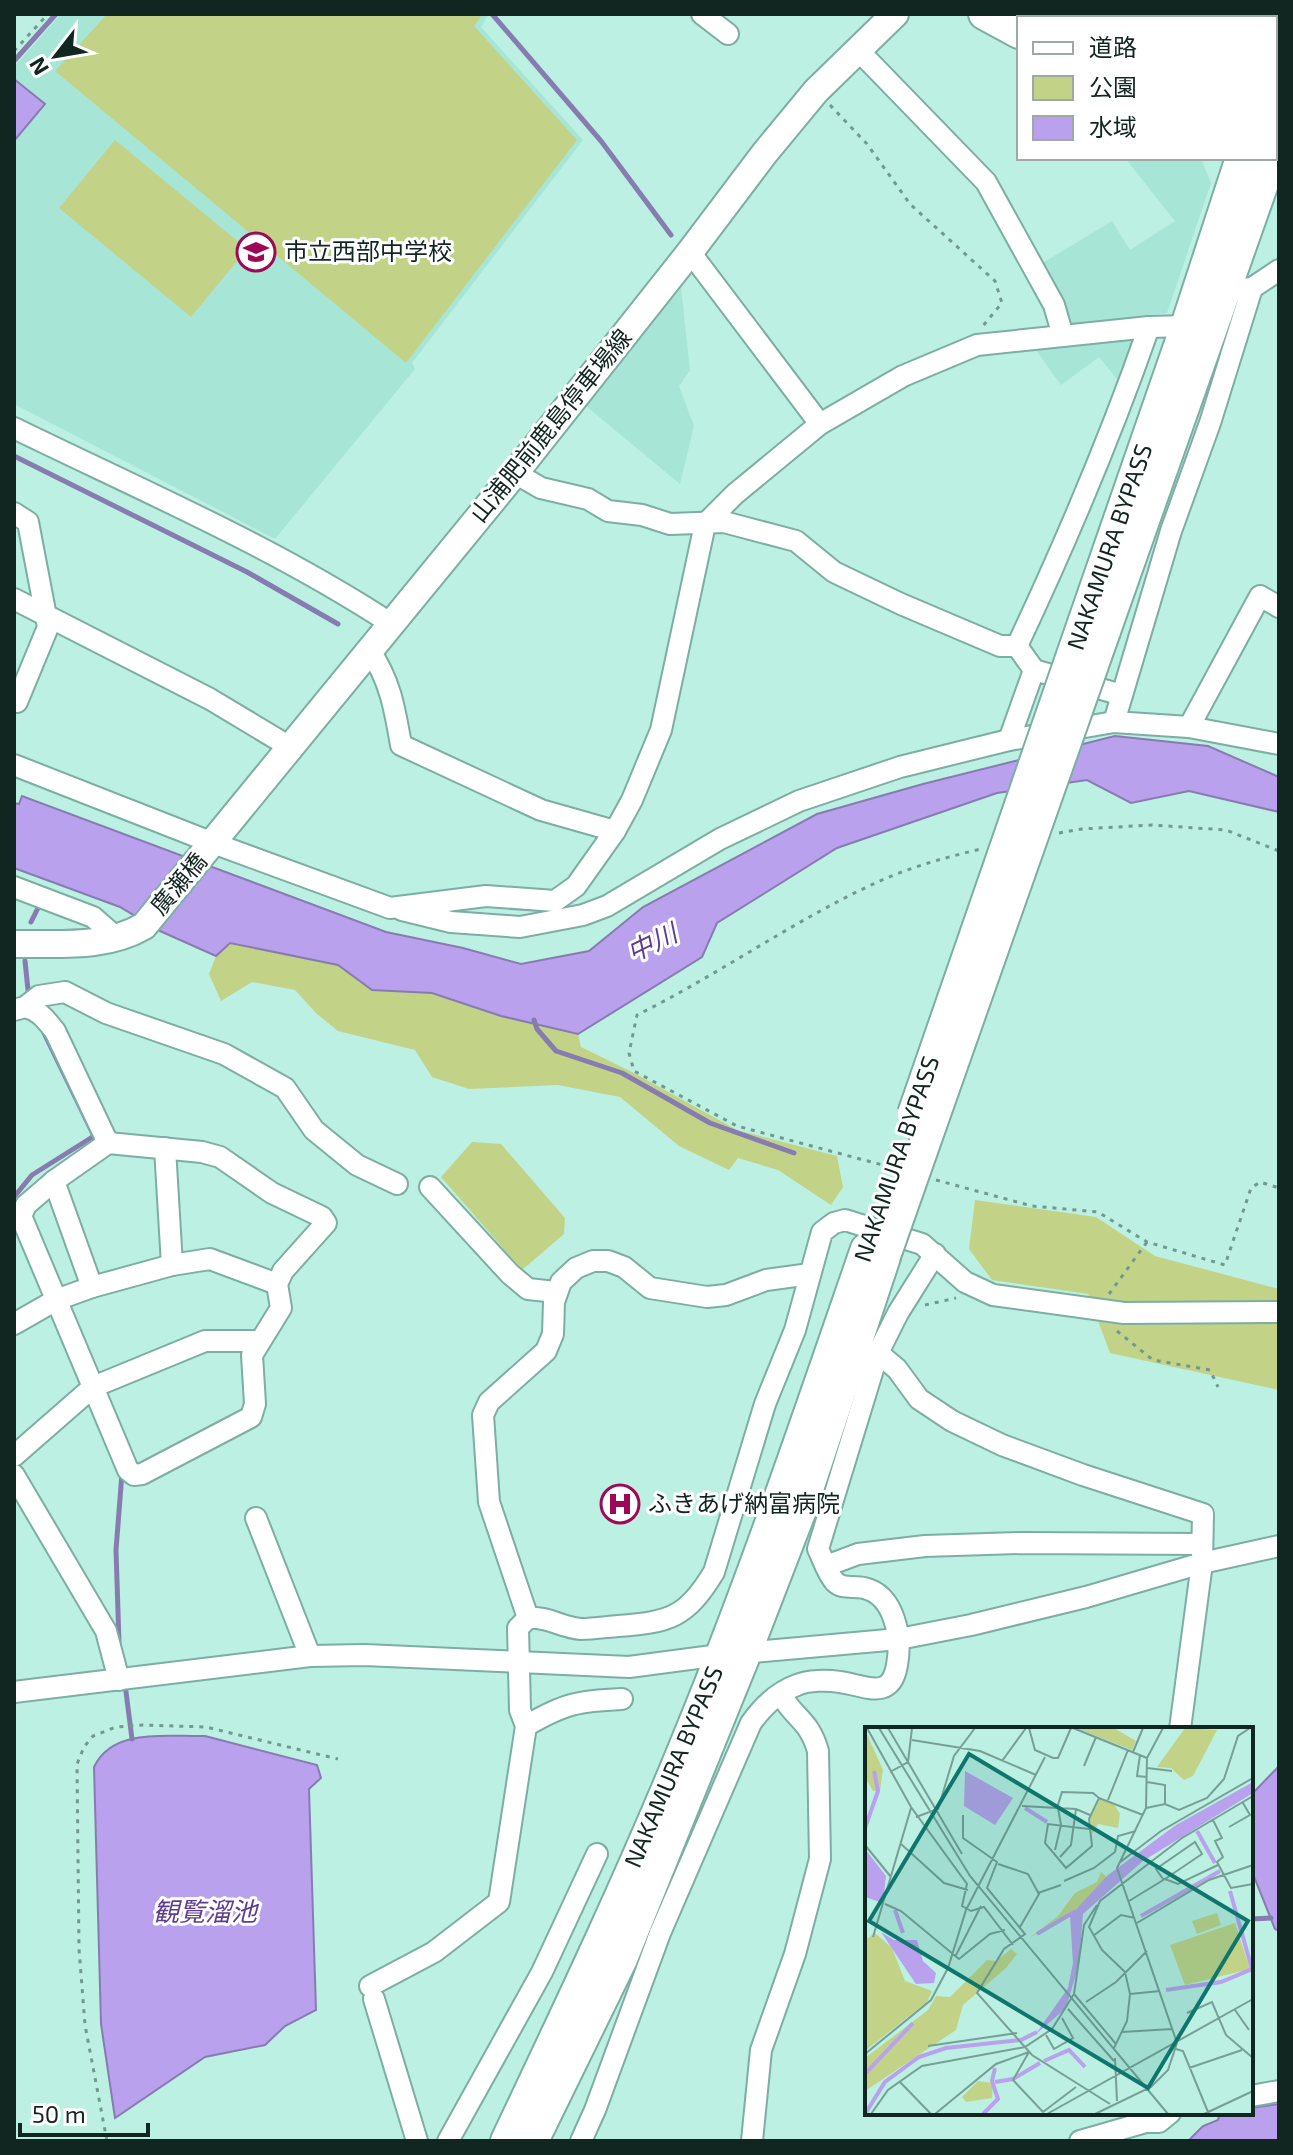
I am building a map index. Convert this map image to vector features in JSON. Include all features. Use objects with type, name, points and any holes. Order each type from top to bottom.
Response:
[{"type":"highway","points":[[984,14],[1017,32]]},
{"type":"highway","name":"NAKAMURA BYPASS","points":[[1094,627],[1238,289],[1265,160]]},
{"type":"highway","name":"NAKAMURA BYPASS","points":[[506,2141],[597,1950],[690,1733],[733,1655],[801,1510],[876,1252],[1094,627],[1186,326],[1265,160]]},
{"type":"highway","name":"NAKAMURA BYPASS","points":[[533,2141],[621,1961],[733,1655]]},
{"type":"main road","name":"山浦肥前鹿島停車場線","points":[[213,843],[515,473],[764,154],[816,91],[895,14]]},
{"type":"main road","name":"廣瀬橋","points":[[117,938],[144,926],[213,843]]},
{"type":"main road","points":[[14,944],[90,943],[117,938]]},
{"type":"street","points":[[702,14],[728,34]]},
{"type":"street","points":[[858,50],[986,182],[1054,305],[1063,336]]},
{"type":"street","points":[[690,252],[820,424]]},
{"type":"street","points":[[1114,722],[1171,531],[1210,423],[1238,289],[1279,270]]},
{"type":"street","points":[[390,908],[486,896],[555,901],[576,886],[615,831],[632,800],[661,730],[705,524],[735,494],[820,424],[903,376],[977,345],[1186,326]]},
{"type":"street","points":[[1017,646],[1121,407],[1149,327]]},
{"type":"street","points":[[14,428],[190,504],[390,623]]},
{"type":"street","points":[[515,473],[541,488],[588,499],[608,511],[642,515],[670,524],[724,522],[796,541],[834,572],[901,604],[1000,646],[1017,646]]},
{"type":"street","points":[[14,513],[28,522],[48,627],[17,702],[14,700]]},
{"type":"street","points":[[1189,727],[1260,596],[1279,607]]},
{"type":"street","points":[[14,599],[210,699],[290,747]]},
{"type":"street","points":[[1017,646],[1034,670],[1122,695]]},
{"type":"street","points":[[369,650],[391,692],[401,745],[541,810],[615,831]]},
{"type":"street","points":[[1009,740],[1034,670]]},
{"type":"street","points":[[14,765],[390,908],[451,922],[520,927],[560,921],[607,906],[720,839],[799,801],[900,767],[1009,740],[1114,722],[1189,727],[1279,744]]},
{"type":"street","points":[[14,887],[93,917],[117,938]]},
{"type":"street","points":[[555,901],[560,921]]},
{"type":"street","points":[[19,1009],[39,996],[65,992],[106,1013],[224,1054],[285,1088],[314,1130],[357,1165],[397,1184]]},
{"type":"street","points":[[19,1009],[34,1009],[55,1031],[108,1143]]},
{"type":"street","points":[[108,1143],[202,1152],[220,1157],[272,1193],[322,1217],[326,1223],[283,1271],[277,1284],[281,1308],[252,1355],[255,1404],[251,1417],[142,1474],[134,1475],[128,1470],[56,1300],[17,1218],[26,1205],[54,1181],[108,1143]]},
{"type":"street","points":[[165,1148],[172,1265]]},
{"type":"street","points":[[54,1181],[92,1287]]},
{"type":"street","points":[[430,1187],[510,1274],[528,1289],[556,1292]]},
{"type":"street","points":[[417,2141],[372,1993],[434,1952],[499,1902],[526,1726],[520,1710],[518,1628],[528,1618],[542,1616],[579,1629],[658,1623],[682,1612],[700,1596],[714,1572],[765,1404],[795,1330],[822,1232],[834,1223],[845,1220],[922,1244],[965,1282],[993,1295],[1124,1313],[1279,1312]]},
{"type":"street","points":[[581,2141],[660,1933],[751,1723],[763,1706],[799,1684],[837,1681],[868,1690],[884,1687],[893,1679],[899,1639],[890,1608],[879,1595],[864,1588],[845,1588],[836,1583],[818,1549],[878,1353],[898,1313],[935,1254]]},
{"type":"street","points":[[14,1324],[56,1300],[92,1287],[172,1265],[210,1259],[277,1284]]},
{"type":"street","points":[[528,1618],[489,1502],[483,1415],[489,1402],[546,1351],[553,1334],[556,1292],[561,1282],[576,1268],[593,1261],[608,1261],[624,1267],[650,1288],[707,1297],[726,1295],[766,1280],[810,1274]]},
{"type":"street","points":[[14,1456],[93,1387],[205,1341],[260,1341]]},
{"type":"street","points":[[878,1353],[897,1369],[919,1399],[952,1421],[1002,1445],[1203,1514],[1202,1553],[1180,1727]]},
{"type":"street","points":[[14,1475],[106,1631],[125,1679]]},
{"type":"street","points":[[256,1518],[310,1656]]},
{"type":"street","points":[[826,1566],[858,1554],[925,1546],[1021,1543],[1202,1553],[1279,1546]]},
{"type":"street","points":[[14,1692],[310,1656],[365,1655],[629,1667],[899,1639],[1086,1597],[1202,1553]]},
{"type":"street","points":[[752,2141],[761,2050],[795,1954],[820,1859],[818,1751],[813,1735],[802,1718],[786,1704],[781,1694]]},
{"type":"street","points":[[526,1726],[577,1701],[622,1699]]},
{"type":"street","points":[[448,2141],[542,1972],[597,1854]]},
{"type":"street","points":[[1253,2096],[1279,2091]]},
{"type":"street","points":[[1080,2141],[1157,2122]]},
{"type":"path","points":[[14,51],[48,14]]},
{"type":"path","points":[[816,91],[867,144],[910,204],[995,281],[1002,303],[979,330],[977,345]]},
{"type":"path","points":[[898,1313],[941,1300],[993,1295]]},
{"type":"path","points":[[107,2141],[85,2025],[81,1979],[77,1764],[84,1747],[93,1736],[116,1727],[206,1727],[338,1759]]},
{"type":"shaded area","name":"市立西部中学校","points":[[61,14],[489,14],[481,27],[583,140],[412,363],[415,369],[275,539],[14,404],[14,67]]},
{"type":"shaded area","points":[[1036,14],[1274,14],[1274,16]]},
{"type":"shaded area","points":[[1127,160],[1200,160],[1211,183],[1167,313],[1147,315],[1121,384],[1099,357],[1061,385],[1033,346],[1071,337],[1065,306],[1041,264],[1112,221],[1130,250],[1175,221]]},
{"type":"shaded area","points":[[681,287],[690,370],[679,386],[694,426],[680,484],[586,406]]},
{"type":"green space","points":[[107,14],[483,14],[474,26],[577,140],[406,363],[55,71]]},
{"type":"green space","points":[[115,140],[247,249],[191,317],[59,208]]},
{"type":"green space","points":[[230,943],[339,965],[372,990],[432,993],[501,1016],[578,1034],[581,1047],[737,1130],[837,1156],[843,1187],[831,1205],[778,1170],[738,1158],[729,1170],[679,1146],[620,1097],[558,1085],[469,1089],[432,1077],[415,1050],[338,1031],[295,990],[252,982],[221,1001],[209,974],[216,956]]},
{"type":"green space","points":[[472,1142],[501,1144],[565,1218],[564,1234],[522,1270],[441,1177]]},
{"type":"green space","points":[[975,1200],[1096,1217],[1155,1256],[1279,1289],[1279,1390],[1110,1353],[1088,1294],[992,1280],[969,1249]]},
{"type":"water","points":[[14,79],[45,104],[14,141]]},
{"type":"water","name":"中川","points":[[1115,736],[1208,746],[1279,777],[1279,812],[1189,791],[1131,803],[1087,780],[997,793],[837,848],[717,923],[702,957],[578,1034],[501,1016],[432,993],[372,990],[338,965],[230,943],[216,956],[160,931],[120,907],[14,868],[14,803],[19,804],[22,796],[386,932],[521,964],[589,951],[643,907],[817,814]]},
{"type":"water","name":"観覧溜池","points":[[205,1736],[317,1765],[321,1778],[309,1789],[316,2010],[285,2026],[265,2045],[205,2057],[115,2118],[101,2024],[94,1767],[114,1745],[128,1740]]},
{"type":"water","points":[[1279,1766],[1279,1931],[1275,1929],[1253,1874],[1253,1793]]},
{"type":"water","points":[[1279,2104],[1279,2141],[1188,2141],[1203,2126],[1218,2120],[1219,2115],[1253,2115],[1253,2108]]},
{"type":"waterway","points":[[14,61],[56,14]]},
{"type":"waterway","points":[[492,14],[601,141],[671,235]]},
{"type":"waterway","points":[[14,456],[247,572],[338,624]]},
{"type":"waterway","points":[[31,922],[41,902]]},
{"type":"waterway","points":[[25,961],[28,990]]},
{"type":"waterway","points":[[534,1020],[537,1029],[556,1051],[622,1073],[710,1123],[794,1153]]},
{"type":"waterway","points":[[14,1197],[32,1175],[94,1136],[44,1033]]},
{"type":"waterway","points":[[119,1643],[116,1550],[122,1473]]},
{"type":"waterway","points":[[125,1684],[132,1739]]},
{"type":"waterway","points":[[1253,1919],[1271,1918]]},
{"type":"place","name":"市立西部中学校","points":[[256,252]]},
{"type":"place","name":"ふきあげ納富病院","points":[[620,1504]]}]
